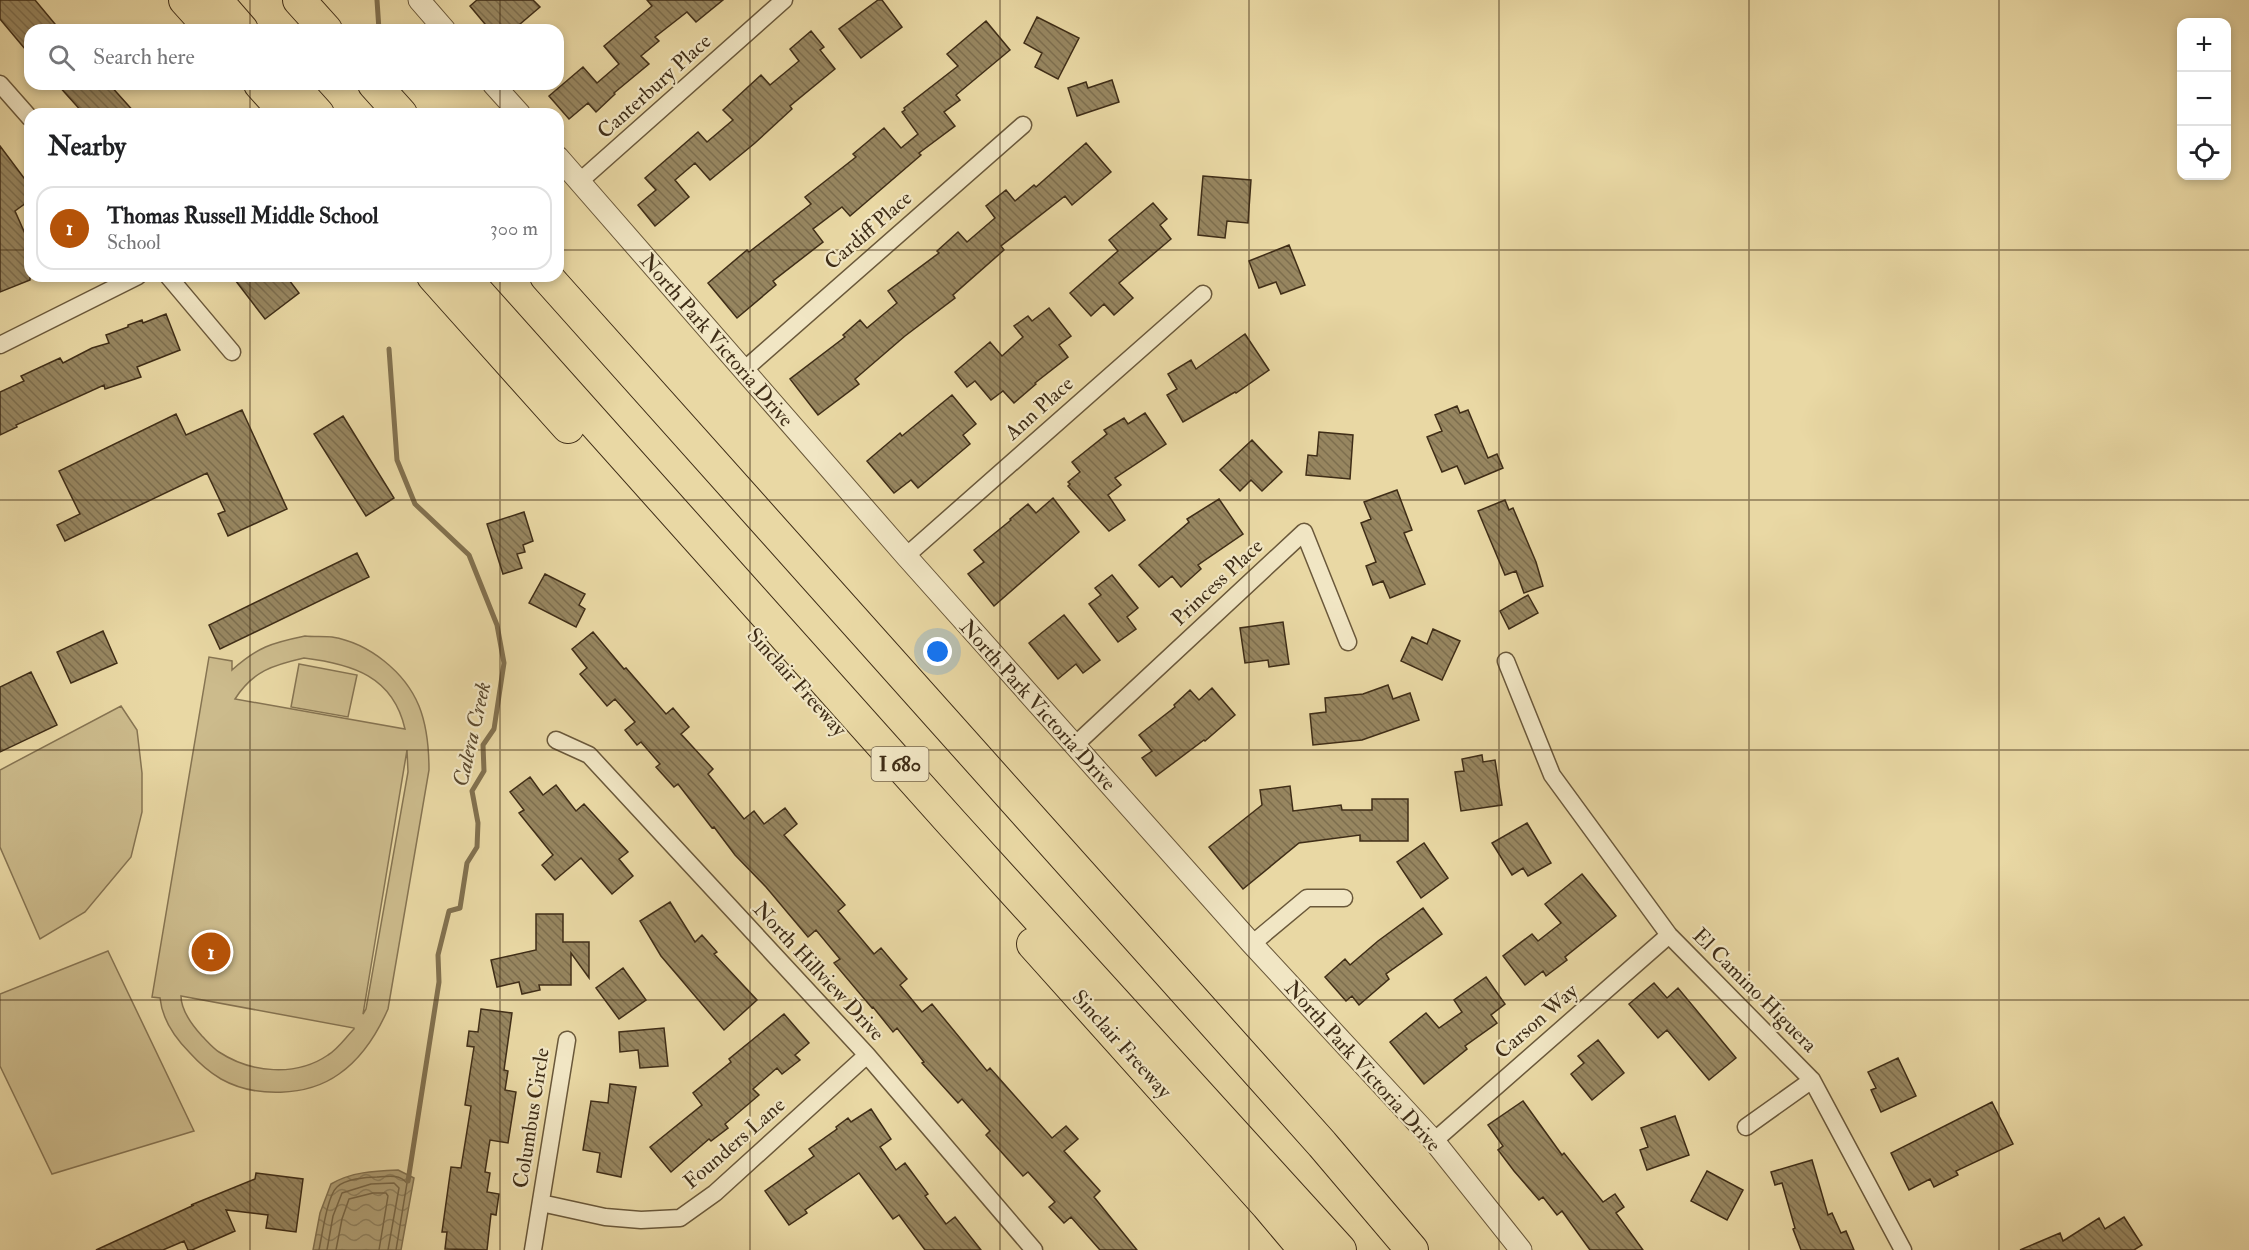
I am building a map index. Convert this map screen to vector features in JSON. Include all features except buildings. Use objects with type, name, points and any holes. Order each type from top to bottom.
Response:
[{"type":"highway","points":[[185,0],[207,24]]},
{"type":"highway","points":[[216,0],[237,24]]},
{"type":"highway","points":[[299,0],[321,24]]},
{"type":"highway","points":[[265,90],[282,108]]},
{"type":"highway","points":[[296,90],[313,108]]},
{"type":"highway","points":[[379,90],[396,108]]},
{"type":"highway","name":"Sinclair Freeway","points":[[438,282],[1305,1250]]},
{"type":"highway","name":"I 680","points":[[468,282],[973,847],[1340,1250]]},
{"type":"highway","name":"I 680","points":[[551,282],[1314,1135],[1412,1250]]},
{"type":"street","points":[[419,0],[440,24]]},
{"type":"street","name":"Canterbury Place","points":[[579,182],[784,0]]},
{"type":"street","points":[[0,84],[24,111]]},
{"type":"street","points":[[498,90],[515,108]]},
{"type":"street","name":"Cardiff Place","points":[[744,370],[1023,125]]},
{"type":"street","name":"North Park Victoria Drive","points":[[564,165],[906,556],[1252,944],[1434,1141],[1521,1250]]},
{"type":"street","points":[[0,345],[126,282]]},
{"type":"street","points":[[173,282],[232,352]]},
{"type":"street","name":"Ann Place","points":[[906,556],[1203,294]]},
{"type":"street","name":"Princess Place","points":[[1075,745],[1304,532],[1348,642]]},
{"type":"street","name":"El Camino Higuera","points":[[1506,661],[1552,775],[1669,935],[1812,1080],[1903,1250]]},
{"type":"street","name":"North Hillview Drive","points":[[556,740],[590,755],[867,1055],[1034,1250]]},
{"type":"street","points":[[1252,944],[1307,898],[1344,898]]},
{"type":"street","name":"Carson Way","points":[[1434,1141],[1669,935]]},
{"type":"street","name":"Columbus Circle","points":[[533,1250],[567,1040]]},
{"type":"street","name":"Founders Lane","points":[[541,1203],[605,1217],[641,1220],[680,1218],[715,1193],[867,1055]]},
{"type":"street","points":[[1746,1127],[1812,1080]]},
{"type":"shaded area","points":[[305,636],[346,640],[372,653],[395,671],[413,694],[422,714],[429,754],[429,770],[388,1009],[384,1018],[362,1053],[339,1074],[326,1082],[297,1091],[265,1092],[235,1085],[221,1079],[204,1067],[174,1034],[163,1013],[160,998],[152,997],[209,657],[232,661],[232,670],[258,651],[274,644]],"holes":[[[304,658],[338,664],[368,676],[391,696],[405,729],[235,699],[249,682],[265,671],[283,663]],[[407,750],[408,772],[366,1009],[363,1014]],[[181,996],[354,1029],[335,1050],[315,1062],[288,1069],[259,1068],[232,1059],[215,1049],[191,1022],[181,1002]]]},
{"type":"shaded area","points":[[299,664],[357,675],[348,717],[291,707]]},
{"type":"shaded area","points":[[121,706],[137,730],[142,773],[142,812],[131,857],[85,912],[40,939],[0,847],[0,770]]},
{"type":"shaded area","points":[[108,951],[194,1131],[52,1174],[0,1066],[0,994]]},
{"type":"water","points":[[398,1170],[414,1178],[401,1250],[313,1250],[320,1213],[331,1184],[355,1175]]},
{"type":"waterway","name":"Calera Creek","points":[[377,0],[379,24]]},
{"type":"waterway","name":"Calera Creek","points":[[389,349],[397,460],[415,504],[469,555],[497,625],[504,663],[494,729],[483,745],[484,771],[472,791],[478,823],[477,847],[467,863],[460,908],[449,911],[438,955],[439,982],[408,1181]]},
{"type":"place","name":"Thomas Russell Middle School","points":[[211,952]]}]
